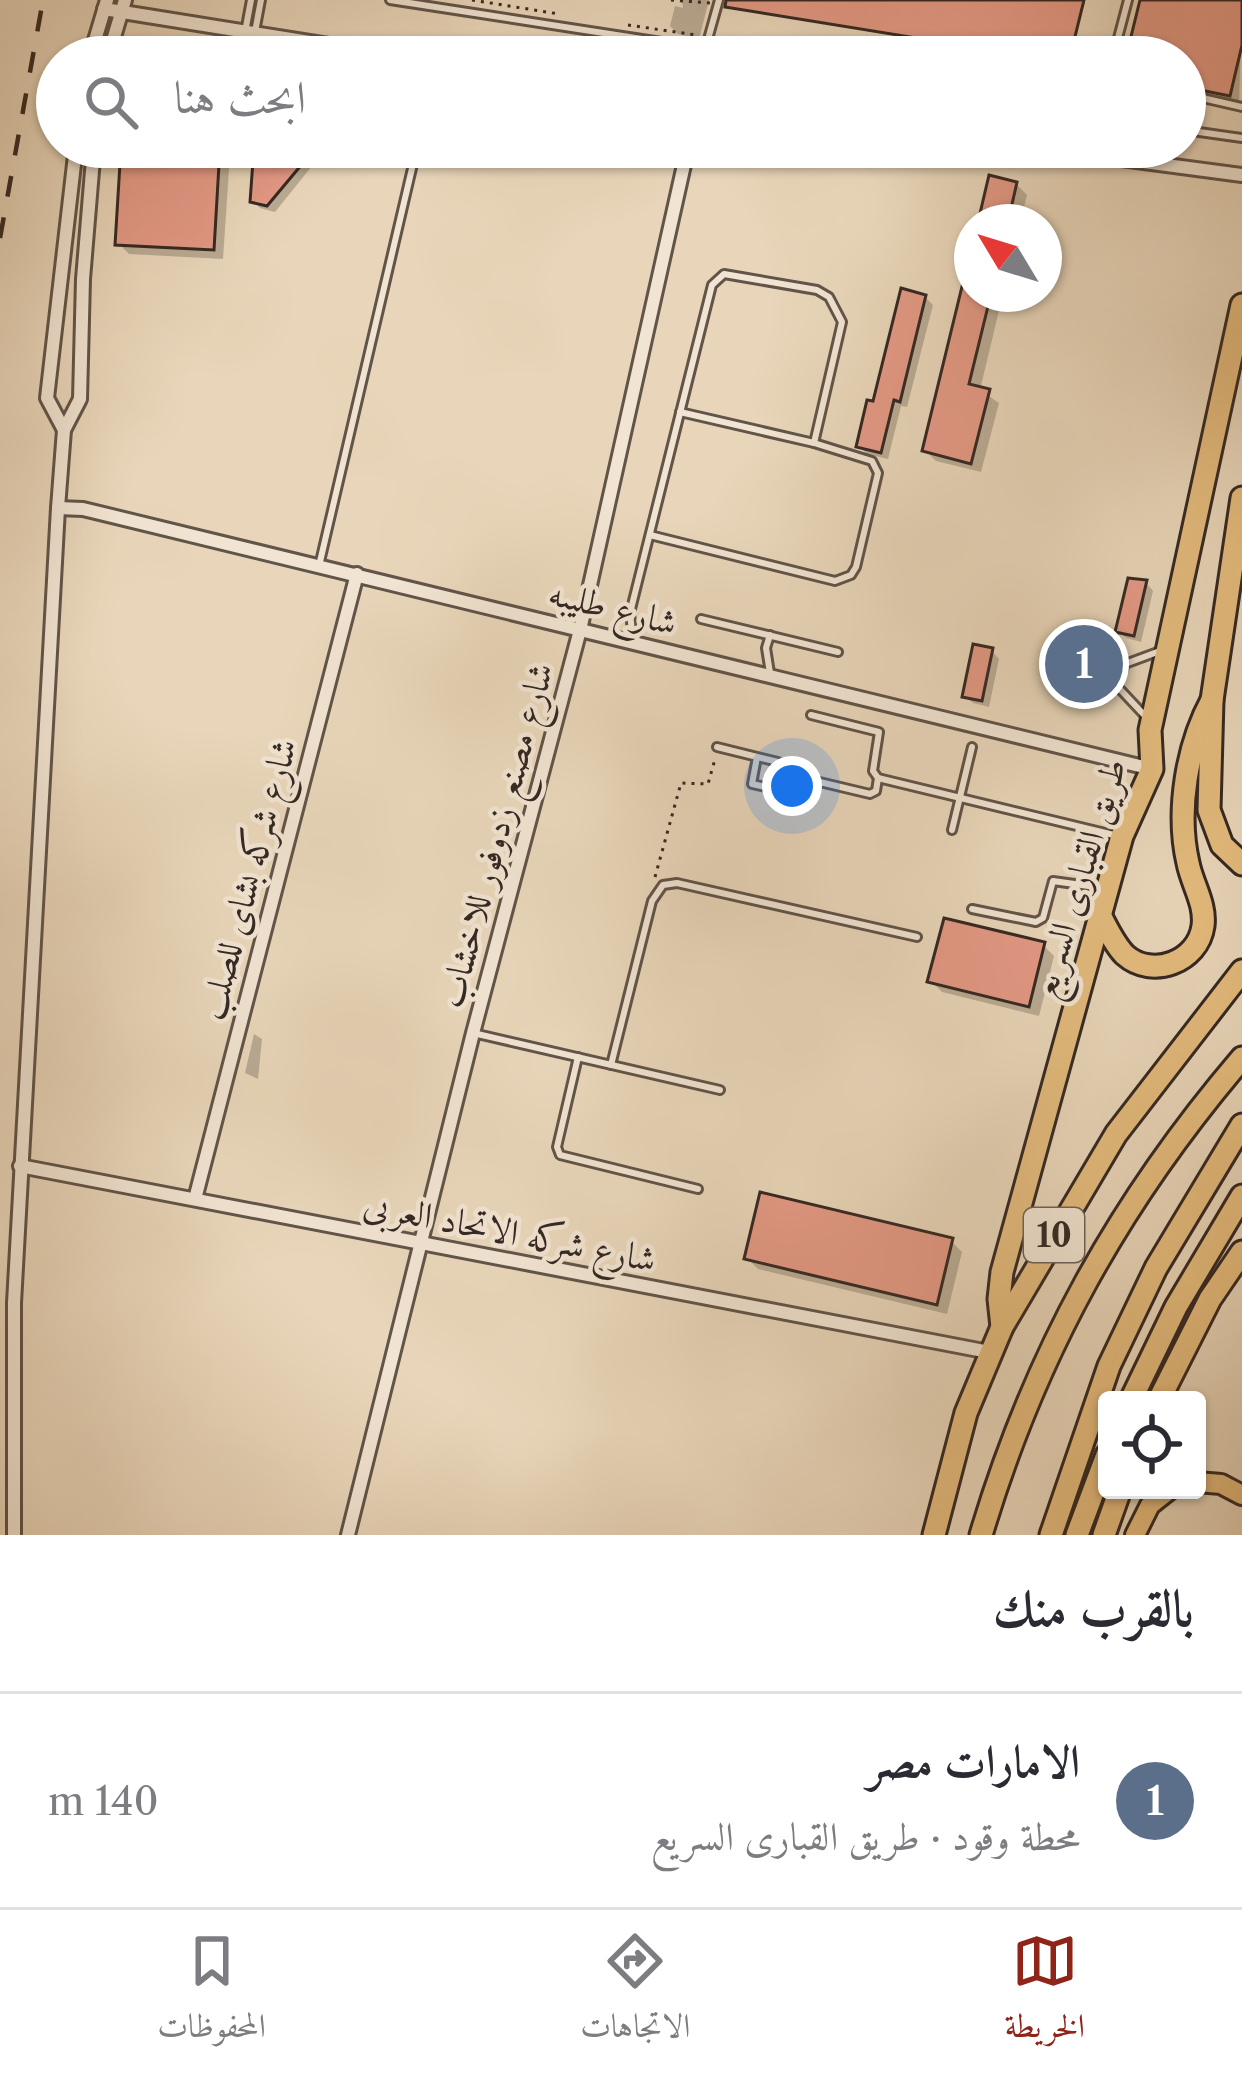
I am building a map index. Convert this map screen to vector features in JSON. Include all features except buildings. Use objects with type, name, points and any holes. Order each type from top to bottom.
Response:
[{"type":"highway","name":"طريق القبارى السريع","points":[[1002,1327],[1002,1272],[1106,889],[1122,836],[1152,770],[1150,730],[1242,305]]},
{"type":"highway","points":[[1242,498],[1212,700],[1211,823],[1222,845],[1242,864]]},
{"type":"highway","points":[[1100,915],[1124,954],[1150,966],[1180,960],[1200,938],[1203,908],[1189,870],[1185,831],[1190,759],[1212,700]]},
{"type":"highway","name":"10","points":[[934,1535],[966,1413],[1002,1327],[1116,1134],[1242,971]]},
{"type":"highway","name":"10","points":[[981,1535],[1028,1395],[1072,1304],[1147,1184],[1242,1058]]},
{"type":"highway","points":[[1051,1535],[1109,1366],[1174,1235],[1242,1125]]},
{"type":"highway","points":[[1135,1391],[1176,1307],[1242,1196]]},
{"type":"highway","points":[[1164,1391],[1210,1299],[1242,1252]]},
{"type":"highway","points":[[1076,1535],[1098,1478]]},
{"type":"highway","points":[[1104,1535],[1117,1499]]},
{"type":"main road","points":[[1206,1482],[1242,1495]]},
{"type":"main road","points":[[1135,1535],[1156,1499]]},
{"type":"street","points":[[96,36],[106,5],[269,36]]},
{"type":"street","points":[[114,36],[123,6]]},
{"type":"street","points":[[64,430],[47,398],[74,168]]},
{"type":"street","points":[[14,1535],[13,1368],[20,1166],[58,508],[64,430],[80,399],[92,168]]},
{"type":"street","name":"شارع مصنع زدوفور للاخشاب","points":[[348,1535],[580,630],[683,168]]},
{"type":"street","points":[[1196,168],[1242,175]]},
{"type":"street","name":"شارع طليبه","points":[[58,508],[83,509],[357,574],[1152,770]]},
{"type":"street","name":"شارع شركه بشاى للصلب","points":[[195,1199],[357,574]]},
{"type":"street","name":"شارع شركه الاتحاد العربى","points":[[20,1166],[989,1352]]},
{"type":"lane","points":[[250,33],[251,0]]},
{"type":"lane","points":[[250,33],[261,0]]},
{"type":"lane","points":[[390,0],[613,36]]},
{"type":"lane","points":[[1119,36],[1128,0]]},
{"type":"lane","points":[[710,36],[718,2]]},
{"type":"lane","points":[[1206,99],[1242,107]]},
{"type":"lane","points":[[1206,133],[1242,138]]},
{"type":"lane","points":[[320,566],[412,168]]},
{"type":"lane","points":[[633,643],[630,613],[717,278],[733,272],[817,290],[838,309],[842,322],[814,442]]},
{"type":"lane","points":[[650,535],[835,581],[843,580],[856,567],[878,472],[866,457],[680,412]]},
{"type":"lane","points":[[701,619],[838,652]]},
{"type":"lane","points":[[770,635],[766,648],[770,676]]},
{"type":"lane","points":[[1150,730],[1143,711],[1118,690],[1120,672],[1129,662],[1154,655],[1170,640]]},
{"type":"lane","points":[[811,715],[879,732],[873,772],[878,778],[1122,836]]},
{"type":"lane","points":[[717,747],[757,757],[781,764],[775,789],[755,786],[752,781],[757,757]]},
{"type":"lane","points":[[952,830],[972,747]]},
{"type":"lane","points":[[780,773],[870,794],[878,778]]},
{"type":"lane","points":[[972,909],[1036,922],[1043,918],[1053,881],[1106,889]]},
{"type":"lane","points":[[611,1065],[656,891],[677,883],[917,937]]},
{"type":"lane","points":[[473,1033],[720,1090]]},
{"type":"lane","points":[[578,1057],[557,1147],[560,1155],[698,1189]]},
{"type":"path","points":[[472,0],[564,15]]},
{"type":"path","points":[[671,0],[718,2]]},
{"type":"path","points":[[624,24],[703,36]]},
{"type":"path","points":[[656,891],[658,859],[681,783],[710,783],[717,747]]},
{"type":"railway","points":[[36,36],[43,0]]},
{"type":"railway","points":[[0,238],[36,39]]},
{"type":"place","name":"الامارات مصر","points":[[1084,664]]}]
